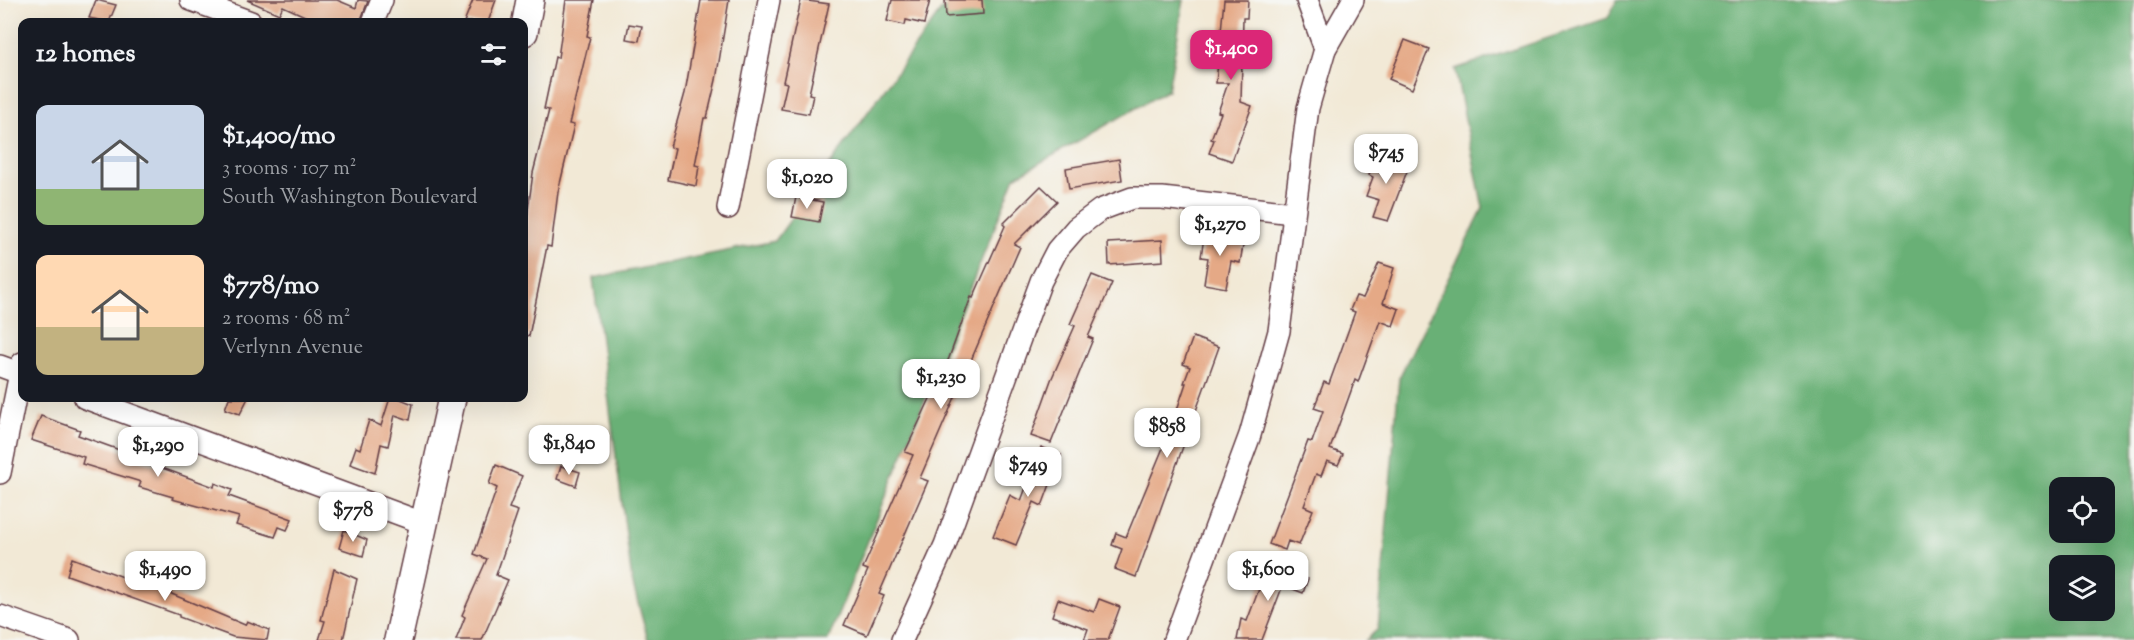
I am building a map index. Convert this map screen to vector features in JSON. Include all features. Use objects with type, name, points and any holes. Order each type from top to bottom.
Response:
[{"type":"main road","points":[[527,18],[530,0]]},
{"type":"main road","points":[[398,640],[452,402]]},
{"type":"street","points":[[191,0],[240,18]]},
{"type":"street","points":[[375,18],[382,0]]},
{"type":"street","points":[[728,208],[769,0]]},
{"type":"street","points":[[1307,0],[1325,49]]},
{"type":"street","points":[[1174,640],[1250,435],[1280,331],[1293,213],[1308,108],[1325,49],[1353,0]]},
{"type":"street","points":[[902,640],[945,545],[1041,281],[1057,250],[1076,228],[1100,210],[1132,198],[1162,198],[1293,213]]},
{"type":"street","points":[[0,366],[18,369]]},
{"type":"street","points":[[0,473],[18,389]]},
{"type":"street","points":[[96,402],[423,523]]},
{"type":"street","points":[[0,616],[69,640]]},
{"type":"green space","points":[[966,0],[1184,0],[1168,90],[1015,177],[828,640],[648,640],[632,581],[593,278],[775,241],[942,9]]},
{"type":"green space","points":[[1617,0],[2134,0],[2134,640],[1366,640],[1378,629],[1399,378],[1483,208],[1455,69],[1608,18]]},
{"type":"building","points":[[96,0],[116,5],[111,18],[89,18]]},
{"type":"building","points":[[247,0],[337,0],[356,8],[358,0],[368,1],[362,18],[307,18],[283,6],[279,14]]},
{"type":"building","points":[[473,0],[496,0],[489,18],[466,18]]},
{"type":"building","points":[[566,0],[594,0],[587,36],[590,37],[569,124],[574,125],[558,192],[551,247],[547,246],[529,336],[528,211],[533,173],[549,110],[544,109],[555,57],[558,58]]},
{"type":"building","points":[[701,0],[729,0],[716,80],[707,118],[704,118],[695,165],[699,166],[696,186],[668,180],[675,148],[670,147],[685,93]]},
{"type":"building","points":[[801,0],[829,4],[809,94],[813,95],[809,114],[781,109],[787,83],[783,82]]},
{"type":"building","points":[[892,0],[930,0],[924,24],[906,20],[905,25],[887,21]]},
{"type":"building","points":[[945,0],[982,0],[983,14],[946,17]]},
{"type":"building","points":[[1224,0],[1248,0],[1247,18],[1243,18],[1241,102],[1252,106],[1232,161],[1209,153],[1214,140],[1211,139],[1221,113],[1218,112],[1228,83],[1216,83]]},
{"type":"building","points":[[629,24],[642,26],[639,41],[626,39]]},
{"type":"building","points":[[1405,40],[1429,49],[1412,89],[1389,79]]},
{"type":"building","points":[[1375,155],[1409,166],[1388,221],[1373,217],[1379,200],[1366,196],[1373,177],[1369,175]]},
{"type":"building","points":[[1119,159],[1122,180],[1069,189],[1066,168]]},
{"type":"building","points":[[1041,186],[1057,201],[1014,244],[1020,247],[920,478],[928,481],[879,594],[884,596],[867,635],[844,625],[868,570],[863,568],[913,455],[905,452],[949,358],[971,297],[973,298],[1005,226],[1003,224]]},
{"type":"building","points":[[796,197],[823,202],[819,222],[792,217]]},
{"type":"building","points":[[1205,231],[1244,240],[1240,263],[1231,261],[1226,288],[1204,284],[1208,258],[1201,257]]},
{"type":"building","points":[[1162,240],[1163,261],[1109,265],[1108,243]]},
{"type":"building","points":[[1379,263],[1394,268],[1383,303],[1399,309],[1393,326],[1380,321],[1358,382],[1355,380],[1330,449],[1343,454],[1338,465],[1327,461],[1321,476],[1316,474],[1304,506],[1313,510],[1299,545],[1288,541],[1285,550],[1269,544],[1308,441],[1312,442],[1323,411],[1314,408],[1324,382],[1329,384],[1355,312],[1350,310],[1356,296],[1363,298]]},
{"type":"building","points":[[1092,275],[1112,283],[1088,337],[1093,339],[1051,443],[1031,436],[1051,380],[1075,326],[1070,324]]},
{"type":"building","points":[[1193,337],[1219,347],[1136,577],[1115,569],[1122,549],[1112,545],[1116,533],[1126,537],[1170,431],[1190,367],[1183,364]]},
{"type":"building","points":[[228,402],[246,402],[240,414],[225,409]]},
{"type":"building","points":[[389,402],[413,404],[410,420],[395,415],[388,446],[381,444],[375,473],[350,464],[356,447],[360,449],[369,420],[381,426]]},
{"type":"building","points":[[41,416],[80,430],[78,435],[136,456],[135,458],[214,487],[215,483],[232,490],[229,496],[292,519],[287,530],[279,527],[275,537],[236,525],[239,517],[172,499],[173,497],[139,487],[141,482],[82,464],[84,457],[31,440]]},
{"type":"building","points":[[1041,447],[1061,455],[1042,506],[1034,502],[1016,545],[993,536],[1010,495],[1021,501]]},
{"type":"building","points":[[496,465],[522,476],[509,508],[518,511],[496,575],[508,580],[482,640],[456,640],[465,617],[462,615],[487,559],[474,554],[497,488],[489,484]]},
{"type":"building","points":[[561,466],[580,472],[576,486],[557,479]]},
{"type":"building","points":[[344,530],[367,540],[363,556],[339,548]]},
{"type":"building","points":[[72,558],[155,589],[155,587],[245,625],[247,621],[269,630],[267,640],[233,637],[67,575]]},
{"type":"building","points":[[1268,565],[1308,579],[1303,593],[1283,585],[1262,640],[1237,640],[1241,619],[1247,621]]},
{"type":"building","points":[[334,569],[357,579],[343,640],[319,640],[325,621],[321,620]]},
{"type":"building","points":[[1058,599],[1094,612],[1099,599],[1120,607],[1108,640],[1084,640],[1088,629],[1052,616]]}]
